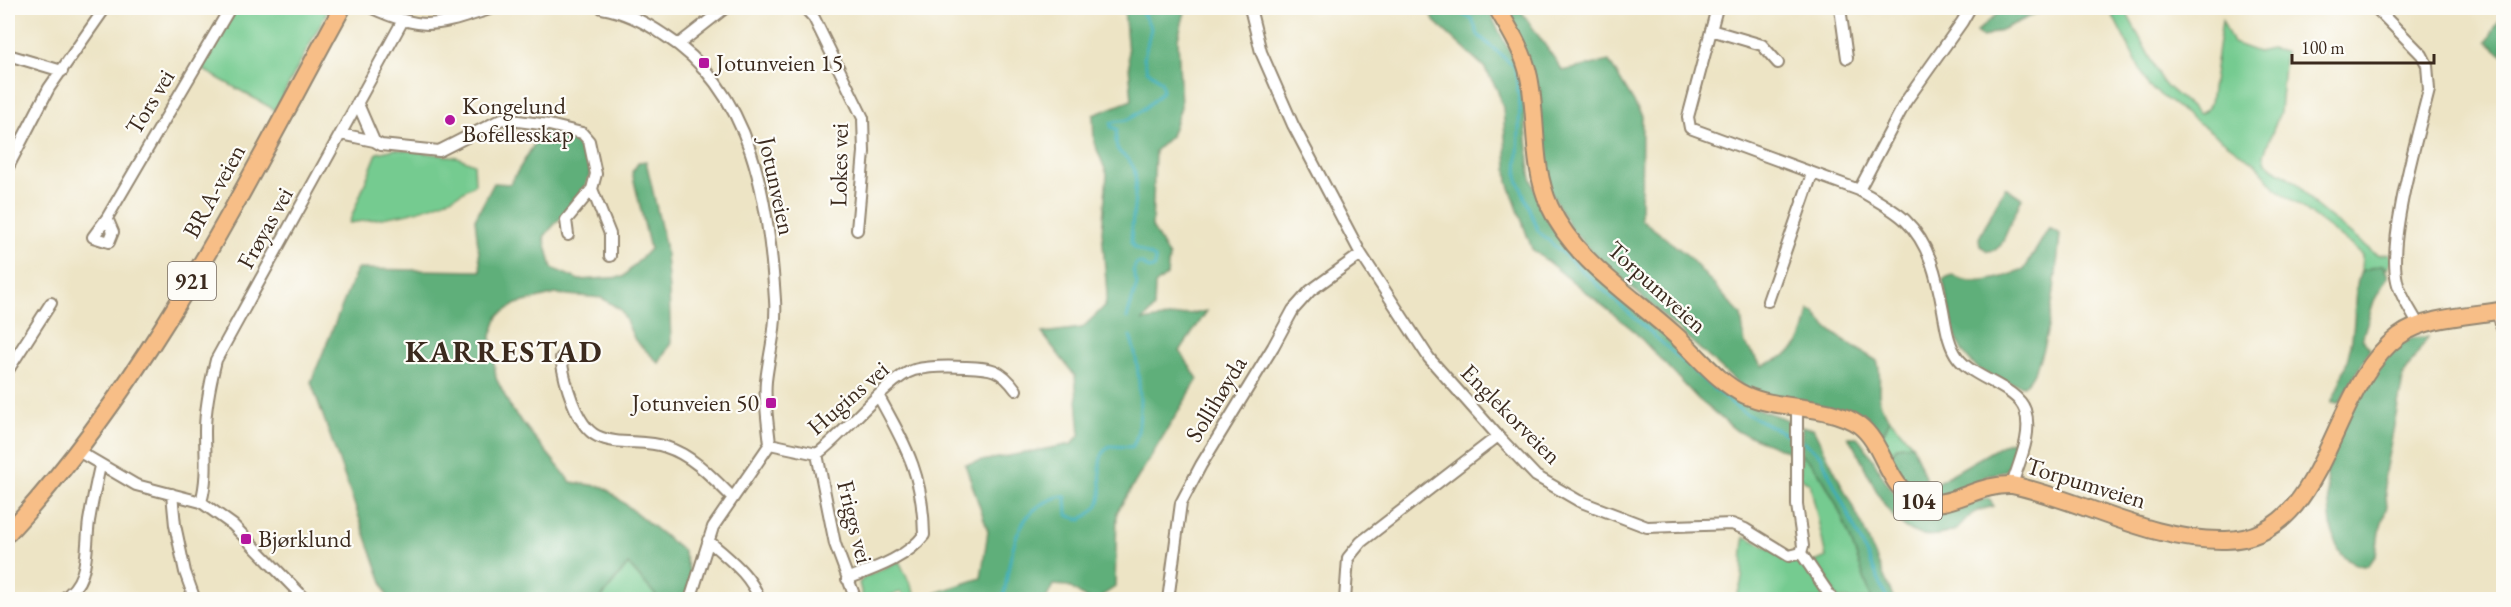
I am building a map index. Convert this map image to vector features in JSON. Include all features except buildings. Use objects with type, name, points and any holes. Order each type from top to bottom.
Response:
[{"type":"main road","name":"BRA-veien","points":[[8,533],[78,451],[145,359],[182,299],[342,8]]},
{"type":"main road","name":"Torpumveien","points":[[1497,8],[1518,45],[1526,67],[1541,182],[1551,208],[1565,231],[1614,283],[1742,394],[1760,401],[1847,418],[1861,427],[1873,440],[1904,492],[1922,502],[1940,503],[1984,486],[2012,485],[2131,523],[2200,539],[2233,540],[2255,536],[2280,523],[2293,511],[2367,370],[2397,337],[2419,326],[2502,310]]},
{"type":"main road","points":[[2502,310],[2504,328]]},
{"type":"street","points":[[8,167],[49,88],[105,8]]},
{"type":"street","name":"Tors vei","points":[[107,218],[230,8]]},
{"type":"street","points":[[372,8],[402,22],[428,26],[493,8]]},
{"type":"street","name":"Jotunveien","points":[[602,8],[631,16],[679,44],[706,69],[728,97],[754,158],[776,301],[765,394],[770,444]]},
{"type":"street","points":[[679,44],[725,8]]},
{"type":"street","name":"Lokes vei","points":[[805,8],[814,18],[863,118],[864,152],[858,230]]},
{"type":"street","name":"Englekorveien","points":[[1250,8],[1261,52],[1293,125],[1361,254],[1429,358],[1536,476],[1589,505],[1647,526],[1732,524],[1759,536],[1789,556],[1801,553]]},
{"type":"street","points":[[1716,8],[1688,117],[1690,128],[1859,190],[1903,218],[1924,247],[1936,273],[1948,333],[1956,357],[1970,370],[2013,395],[2023,404],[2028,426],[2012,485]]},
{"type":"street","points":[[1840,8],[1847,58]]},
{"type":"street","points":[[1859,190],[1906,101],[1970,8]]},
{"type":"street","points":[[2376,8],[2422,55],[2430,77],[2403,207],[2394,265],[2397,283],[2419,326]]},
{"type":"street","name":"Frøyas vei","points":[[201,502],[206,486],[207,394],[216,360],[402,22]]},
{"type":"street","points":[[1711,30],[1762,45],[1778,63]]},
{"type":"street","points":[[8,55],[62,71]]},
{"type":"street","points":[[358,104],[374,141]]},
{"type":"street","points":[[341,134],[374,141],[381,145],[439,151],[502,119],[549,124],[582,133],[589,141],[596,174],[592,189],[566,220],[568,235]]},
{"type":"street","points":[[1768,301],[1812,174]]},
{"type":"street","points":[[592,189],[610,234],[610,256]]},
{"type":"street","name":"Sollihøyda","points":[[1168,600],[1181,503],[1201,465],[1273,348],[1293,310],[1310,291],[1361,254]]},
{"type":"street","points":[[8,370],[51,303]]},
{"type":"street","points":[[561,358],[564,382],[573,403],[585,424],[596,436],[665,446],[686,456],[732,496]]},
{"type":"street","name":"Hugins vei","points":[[770,444],[817,454],[895,381],[913,370],[935,367],[985,368],[1004,373],[1016,390]]},
{"type":"street","points":[[847,579],[877,567],[916,546],[924,535],[918,476],[909,451],[879,397]]},
{"type":"street","points":[[1797,409],[1796,475],[1797,505],[1803,541],[1801,553],[1833,600]]},
{"type":"street","points":[[1345,600],[1348,558],[1361,542],[1498,436]]},
{"type":"street","points":[[690,600],[708,540],[719,516],[770,444]]},
{"type":"street","points":[[78,451],[100,466],[136,485],[201,502],[233,525],[306,600]]},
{"type":"street","name":"Friggs vei","points":[[817,454],[835,544],[856,600]]},
{"type":"street","points":[[61,600],[71,594],[87,564],[89,524],[100,466]]},
{"type":"street","points":[[172,494],[178,542],[195,600]]},
{"type":"street","points":[[708,540],[740,567],[750,579],[760,600]]},
{"type":"green space","points":[[237,8],[329,8],[275,110],[200,68]]},
{"type":"green space","points":[[1124,8],[1186,8],[1178,38],[1181,107],[1171,136],[1155,151],[1152,227],[1169,257],[1167,275],[1155,285],[1154,308],[1143,321],[1207,311],[1180,351],[1198,379],[1117,512],[1115,587],[1103,595],[1105,599],[1087,599],[1068,586],[1053,585],[1046,599],[917,599],[981,578],[988,531],[965,464],[1072,444],[1080,434],[1075,376],[1042,333],[1082,328],[1105,306],[1107,294],[1102,231],[1107,174],[1094,142],[1093,115],[1132,100]]},
{"type":"green space","points":[[1430,8],[1487,8],[1517,66],[1523,91],[1530,174],[1538,201],[1553,229],[1726,392],[1741,403],[1791,421],[1789,452],[1737,431],[1698,399],[1632,329],[1532,249],[1508,182],[1503,108],[1497,89],[1484,67],[1434,21]]},
{"type":"green space","points":[[1504,8],[1519,8],[1563,71],[1609,61],[1642,116],[1641,219],[1687,255],[1741,315],[1745,344],[1762,366],[1783,357],[1796,347],[1804,333],[1809,310],[1815,312],[1834,333],[1877,361],[1880,376],[1879,397],[1890,419],[1884,432],[1748,390],[1735,381],[1586,246],[1569,226],[1550,190]]},
{"type":"green space","points":[[2004,8],[2049,8],[1983,38],[1976,32]]},
{"type":"green space","points":[[2109,8],[2124,8],[2164,84],[2199,114],[2207,110],[2210,103],[2222,20],[2233,43],[2258,52],[2271,49],[2285,52],[2280,112],[2264,154],[2266,163],[2297,183],[2315,205],[2373,252],[2379,255],[2389,253],[2392,259],[2387,269],[2383,265],[2361,271],[2362,255],[2352,246],[2276,188],[2256,164],[2149,87]]},
{"type":"green space","points":[[2503,12],[2503,55],[2487,42]]},
{"type":"green space","points":[[542,131],[579,139],[588,154],[590,167],[588,180],[582,192],[544,237],[552,268],[579,280],[623,277],[650,249],[632,172],[639,162],[646,161],[665,244],[671,343],[659,363],[635,340],[621,310],[602,298],[556,294],[516,304],[498,316],[491,336],[496,378],[512,410],[571,482],[604,487],[683,551],[693,582],[685,599],[659,599],[628,564],[600,599],[388,599],[311,382],[357,269],[481,271],[475,219],[494,183],[510,184]]},
{"type":"green space","points":[[2503,143],[2503,198],[2499,165]]},
{"type":"green space","points":[[395,149],[457,157],[474,164],[475,184],[446,201],[430,207],[399,215],[349,223],[377,153]]},
{"type":"green space","points":[[2005,187],[2022,198],[2001,245],[1995,250],[1988,251],[1980,246],[1979,238]]},
{"type":"green space","points":[[2049,228],[2060,234],[2050,316],[2039,360],[2032,376],[2023,386],[1983,371],[1970,361],[1956,336],[1943,279],[1952,275],[1969,281],[1988,280],[2024,270]]},
{"type":"green space","points":[[2383,265],[2388,276],[2374,301],[2362,339],[2370,349],[2340,403],[2331,403],[2350,350],[2358,278],[2361,271]]},
{"type":"green space","points":[[2428,337],[2404,374],[2384,477],[2387,506],[2379,532],[2376,555],[2368,566],[2353,563],[2342,555],[2336,543],[2324,469],[2356,401],[2393,349],[2412,338]]},
{"type":"green space","points":[[1890,419],[1912,444],[1897,446],[1891,455],[1875,431],[1884,432]]},
{"type":"green space","points":[[1802,427],[1813,428],[1860,521],[1894,599],[1872,599],[1834,499],[1813,465],[1801,455]]},
{"type":"green space","points":[[1848,437],[1857,437],[1892,490],[1913,511],[1928,515],[1945,514],[1988,498],[1994,506],[1974,513],[1960,527],[1943,534],[1924,535],[1908,529],[1883,503]]},
{"type":"green space","points":[[2018,439],[2013,460],[2007,469],[1985,477],[1957,492],[1937,497],[1917,494],[1908,488],[1891,455],[1897,446],[1912,444],[1927,482],[1933,485],[2006,443]]},
{"type":"green space","points":[[1801,455],[1813,465],[1834,499],[1872,599],[1838,599],[1815,562],[1826,557],[1810,484],[1800,477]]},
{"type":"green space","points":[[1745,537],[1809,571],[1827,599],[1746,599],[1737,595],[1742,580]]},
{"type":"green space","points":[[899,561],[917,598],[906,599],[901,592],[878,599],[863,599],[859,583],[865,577]]},
{"type":"green space","points":[[628,564],[659,599],[600,600]]},
{"type":"waterway","points":[[1127,318],[1137,284],[1133,271],[1136,264],[1141,263],[1149,269],[1155,267],[1155,258],[1134,247],[1131,242],[1135,193],[1134,169],[1128,159],[1118,150],[1117,129],[1111,127],[1111,123],[1133,117],[1163,90],[1161,81],[1147,70],[1144,58],[1151,28],[1140,8]]},
{"type":"waterway","points":[[1449,8],[1472,19],[1478,35],[1515,67],[1520,107],[1517,177],[1538,231],[1710,386],[1743,412],[1790,436]]},
{"type":"waterway","points":[[1003,600],[1014,543],[1026,518],[1036,508],[1061,496],[1066,497],[1067,515],[1081,520],[1097,507],[1101,497],[1100,467],[1103,453],[1109,446],[1132,447],[1139,424],[1140,392],[1130,336]]},
{"type":"waterway","points":[[1804,442],[1821,456],[1888,600]]},
{"type":"place","name":"Jotunveien 15","points":[[704,63]]},
{"type":"place","name":"Kongelund Bofellesskap","points":[[450,120]]},
{"type":"place","name":"Jotunveien 50","points":[[771,403]]},
{"type":"place","name":"Bjørklund","points":[[246,539]]},
{"type":"district","name":"KARRESTAD","points":[[504,352]]}]
